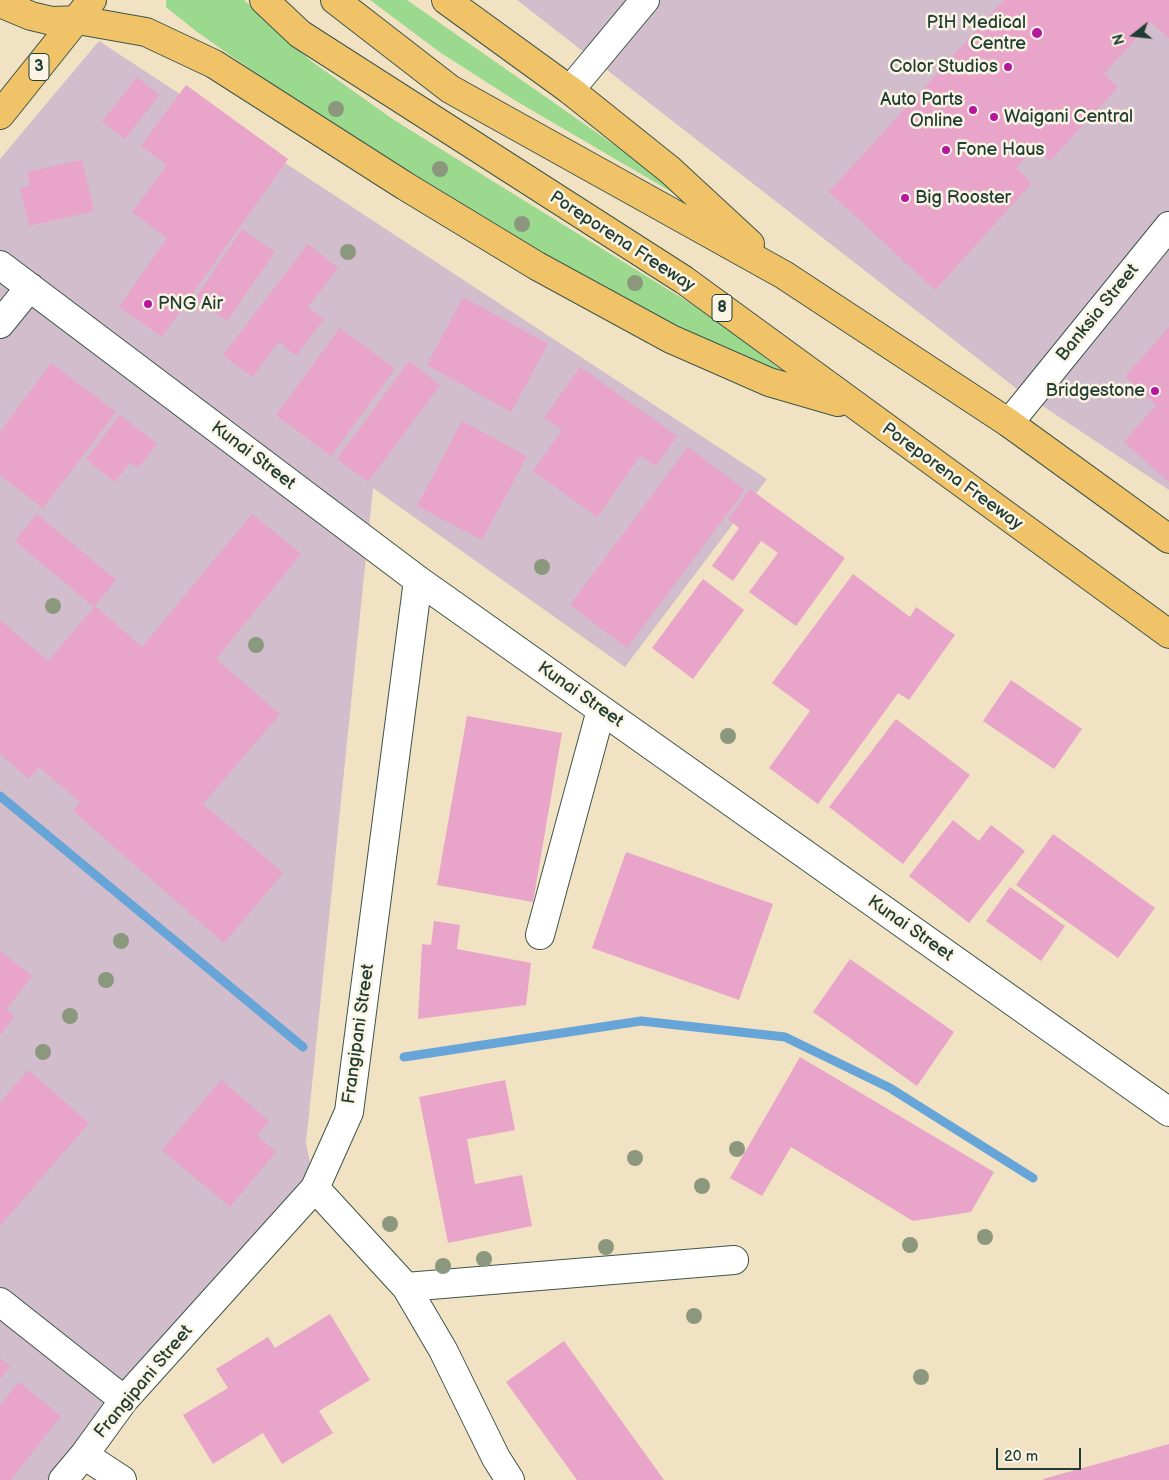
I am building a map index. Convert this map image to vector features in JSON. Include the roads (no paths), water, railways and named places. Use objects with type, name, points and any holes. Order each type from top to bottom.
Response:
[{"type":"highway","name":"Poreporena Freeway","points":[[264,0],[300,34],[684,280],[1169,634]]},
{"type":"highway","points":[[335,0],[450,88],[784,275],[1009,423],[1169,539]]},
{"type":"highway","points":[[446,0],[570,90],[670,170],[784,275]]},
{"type":"highway","points":[[0,3],[31,16],[52,21],[85,10],[146,32],[214,64],[405,186],[537,266],[671,339],[769,382],[856,407]]},
{"type":"highway","name":"3","points":[[0,115],[85,10]]},
{"type":"street","points":[[570,90],[645,0]]},
{"type":"street","name":"Banksia Street","points":[[1009,423],[1169,226]]},
{"type":"street","name":"Kunai Street","points":[[0,265],[418,580],[1169,1112]]},
{"type":"street","points":[[0,324],[30,287]]},
{"type":"street","name":"Frangipani Street","points":[[63,1480],[84,1455],[124,1400],[315,1188],[349,1112],[418,580]]},
{"type":"street","points":[[540,935],[601,710]]},
{"type":"street","points":[[315,1188],[406,1287],[443,1350],[496,1458],[510,1480]]},
{"type":"street","points":[[406,1287],[734,1260]]},
{"type":"street","points":[[0,1302],[124,1400]]},
{"type":"street","points":[[84,1455],[122,1480]]},
{"type":"waterway","points":[[0,796],[303,1047]]},
{"type":"waterway","points":[[404,1057],[641,1021],[785,1037],[890,1088],[1033,1178]]},
{"type":"place","name":"PIH Medical Centre","points":[[1037,33]]},
{"type":"place","name":"Color Studios","points":[[1008,67]]},
{"type":"place","name":"Auto Parts Online","points":[[973,110]]},
{"type":"place","name":"Waigani Central","points":[[994,117]]},
{"type":"place","name":"Fone Haus","points":[[946,150]]},
{"type":"place","name":"Big Rooster","points":[[905,198]]},
{"type":"place","name":"PNG Air","points":[[148,304]]},
{"type":"place","name":"Bridgestone","points":[[1155,391]]}]
